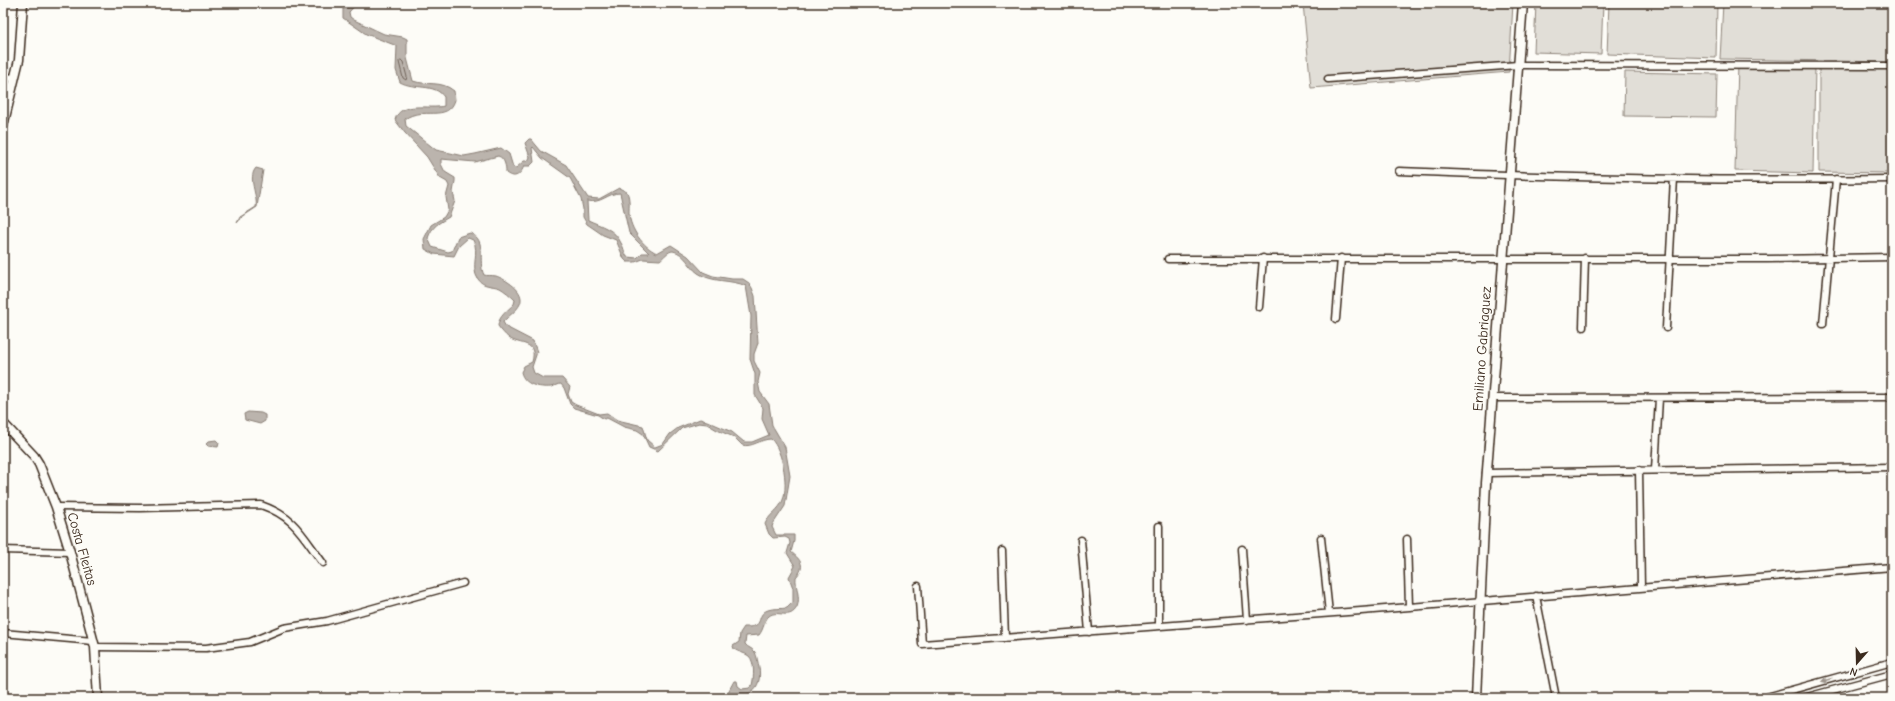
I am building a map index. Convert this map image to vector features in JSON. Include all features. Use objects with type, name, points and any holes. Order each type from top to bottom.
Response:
[{"type":"main road","points":[[3,126],[19,60],[23,3]]},
{"type":"main road","name":"Emiliano Gabriaguez","points":[[1476,698],[1486,473],[1508,176],[1523,3]]},
{"type":"main road","name":"Costa Fleitas","points":[[3,423],[34,456],[39,464],[56,507],[70,552],[94,644],[98,698]]},
{"type":"street","points":[[1328,79],[1518,65],[1892,66]]},
{"type":"street","points":[[3,77],[15,78]]},
{"type":"street","points":[[1400,171],[1508,176],[1892,179]]},
{"type":"street","points":[[1666,328],[1674,178]]},
{"type":"street","points":[[1823,324],[1836,179]]},
{"type":"street","points":[[1168,258],[1892,257]]},
{"type":"street","points":[[1259,307],[1263,258]]},
{"type":"street","points":[[1336,319],[1341,258]]},
{"type":"street","points":[[1583,327],[1585,258]]},
{"type":"street","points":[[1492,398],[1892,397]]},
{"type":"street","points":[[1655,470],[1659,398]]},
{"type":"street","points":[[1486,473],[1892,467]]},
{"type":"street","points":[[1639,470],[1641,587]]},
{"type":"street","points":[[56,507],[140,508],[261,505],[276,510],[292,520],[323,562]]},
{"type":"street","points":[[1159,526],[1159,626]]},
{"type":"street","points":[[1321,538],[1329,613]]},
{"type":"street","points":[[1407,539],[1409,607]]},
{"type":"street","points":[[1081,540],[1089,632]]},
{"type":"street","points":[[1242,549],[1247,620]]},
{"type":"street","points":[[3,550],[70,552]]},
{"type":"street","points":[[1002,551],[1004,638]]},
{"type":"street","points":[[918,586],[922,644],[1247,620],[1892,567]]},
{"type":"street","points":[[3,633],[94,644],[206,648],[250,642],[284,628],[327,621],[463,584]]},
{"type":"street","points":[[1536,596],[1556,698]]},
{"type":"street","points":[[1763,698],[1892,662]]},
{"type":"street","points":[[1803,698],[1892,674]]},
{"type":"shaded area","points":[[1303,3],[1513,3],[1509,72],[1311,88]]},
{"type":"shaded area","points":[[1536,3],[1603,3],[1601,54],[1534,52]]},
{"type":"shaded area","points":[[1609,3],[1717,3],[1716,58],[1607,54]]},
{"type":"shaded area","points":[[1723,3],[1892,3],[1892,62],[1720,59]]},
{"type":"shaded area","points":[[1738,64],[1815,66],[1813,173],[1735,171]]},
{"type":"shaded area","points":[[1819,67],[1892,68],[1892,173],[1819,172]]},
{"type":"shaded area","points":[[1625,72],[1717,74],[1716,117],[1624,116]]},
{"type":"water","points":[[352,3],[357,3],[349,12],[350,17],[354,20],[384,34],[407,39],[407,58],[413,81],[439,84],[454,91],[455,100],[452,107],[447,111],[441,113],[412,115],[405,119],[406,126],[436,150],[464,156],[501,148],[509,154],[513,167],[516,168],[524,161],[528,161],[530,157],[525,143],[531,139],[541,151],[566,165],[588,198],[599,199],[619,188],[627,192],[632,225],[642,242],[652,250],[657,253],[671,245],[688,256],[703,272],[713,276],[743,279],[749,283],[752,288],[755,296],[758,343],[754,354],[754,361],[760,373],[758,382],[760,392],[769,404],[772,425],[785,447],[790,476],[785,506],[772,527],[776,535],[794,535],[791,552],[800,561],[801,570],[796,577],[798,603],[794,611],[787,614],[772,614],[767,618],[759,635],[746,636],[745,644],[755,652],[760,675],[756,687],[747,695],[726,698],[734,681],[737,681],[738,686],[742,689],[750,688],[753,678],[754,670],[751,659],[749,656],[734,649],[733,646],[739,642],[740,633],[744,627],[751,627],[758,623],[764,612],[770,609],[787,608],[793,602],[793,588],[789,577],[795,566],[787,553],[790,543],[789,539],[785,537],[773,538],[769,534],[765,524],[784,498],[784,470],[775,444],[771,439],[767,439],[746,446],[742,445],[734,437],[707,424],[699,423],[682,428],[658,451],[649,447],[643,434],[637,430],[624,427],[607,418],[604,419],[598,415],[574,408],[570,404],[561,384],[551,387],[542,387],[533,385],[525,380],[521,372],[524,366],[532,362],[532,350],[527,345],[509,338],[498,326],[501,317],[514,304],[515,300],[500,288],[485,285],[480,282],[475,270],[476,249],[473,240],[468,238],[459,246],[454,256],[434,254],[425,249],[424,239],[431,225],[444,217],[448,210],[446,197],[449,186],[447,182],[440,178],[427,157],[395,120],[398,114],[409,108],[444,106],[444,97],[440,93],[430,88],[412,86],[400,82],[396,70],[397,46],[366,34],[343,18],[343,8]],"holes":[[[533,147],[542,158],[570,178],[581,199],[583,217],[587,224],[603,235],[616,240],[624,259],[627,262],[635,262],[643,259],[660,260],[668,253],[673,251],[681,254],[695,270],[703,276],[746,286],[751,316],[750,359],[755,374],[755,395],[763,408],[762,419],[769,435],[752,442],[744,442],[732,432],[700,419],[678,428],[670,434],[663,444],[655,447],[647,440],[643,426],[617,420],[607,413],[599,414],[576,405],[571,402],[568,394],[570,387],[562,378],[543,378],[534,373],[532,367],[537,352],[533,341],[506,327],[503,322],[519,307],[521,299],[520,295],[514,286],[504,280],[496,276],[484,275],[481,264],[479,241],[470,233],[458,237],[452,251],[448,252],[432,247],[428,238],[434,228],[449,217],[455,201],[453,192],[455,178],[445,172],[441,164],[441,159],[475,162],[498,156],[504,161],[506,173],[515,176],[519,174],[524,166],[530,166],[534,162]],[[615,193],[620,193],[629,233],[649,253],[642,253],[637,258],[627,257],[615,234],[603,226],[588,220],[587,201],[597,201]]]},
{"type":"water","points":[[256,168],[263,170],[257,207],[242,217],[237,223],[240,217],[256,207],[252,177]]},
{"type":"water","points":[[248,412],[261,413],[265,415],[265,421],[260,424],[245,420],[244,414]]},
{"type":"water","points":[[216,440],[219,443],[218,447],[208,446],[206,444],[209,441]]}]
